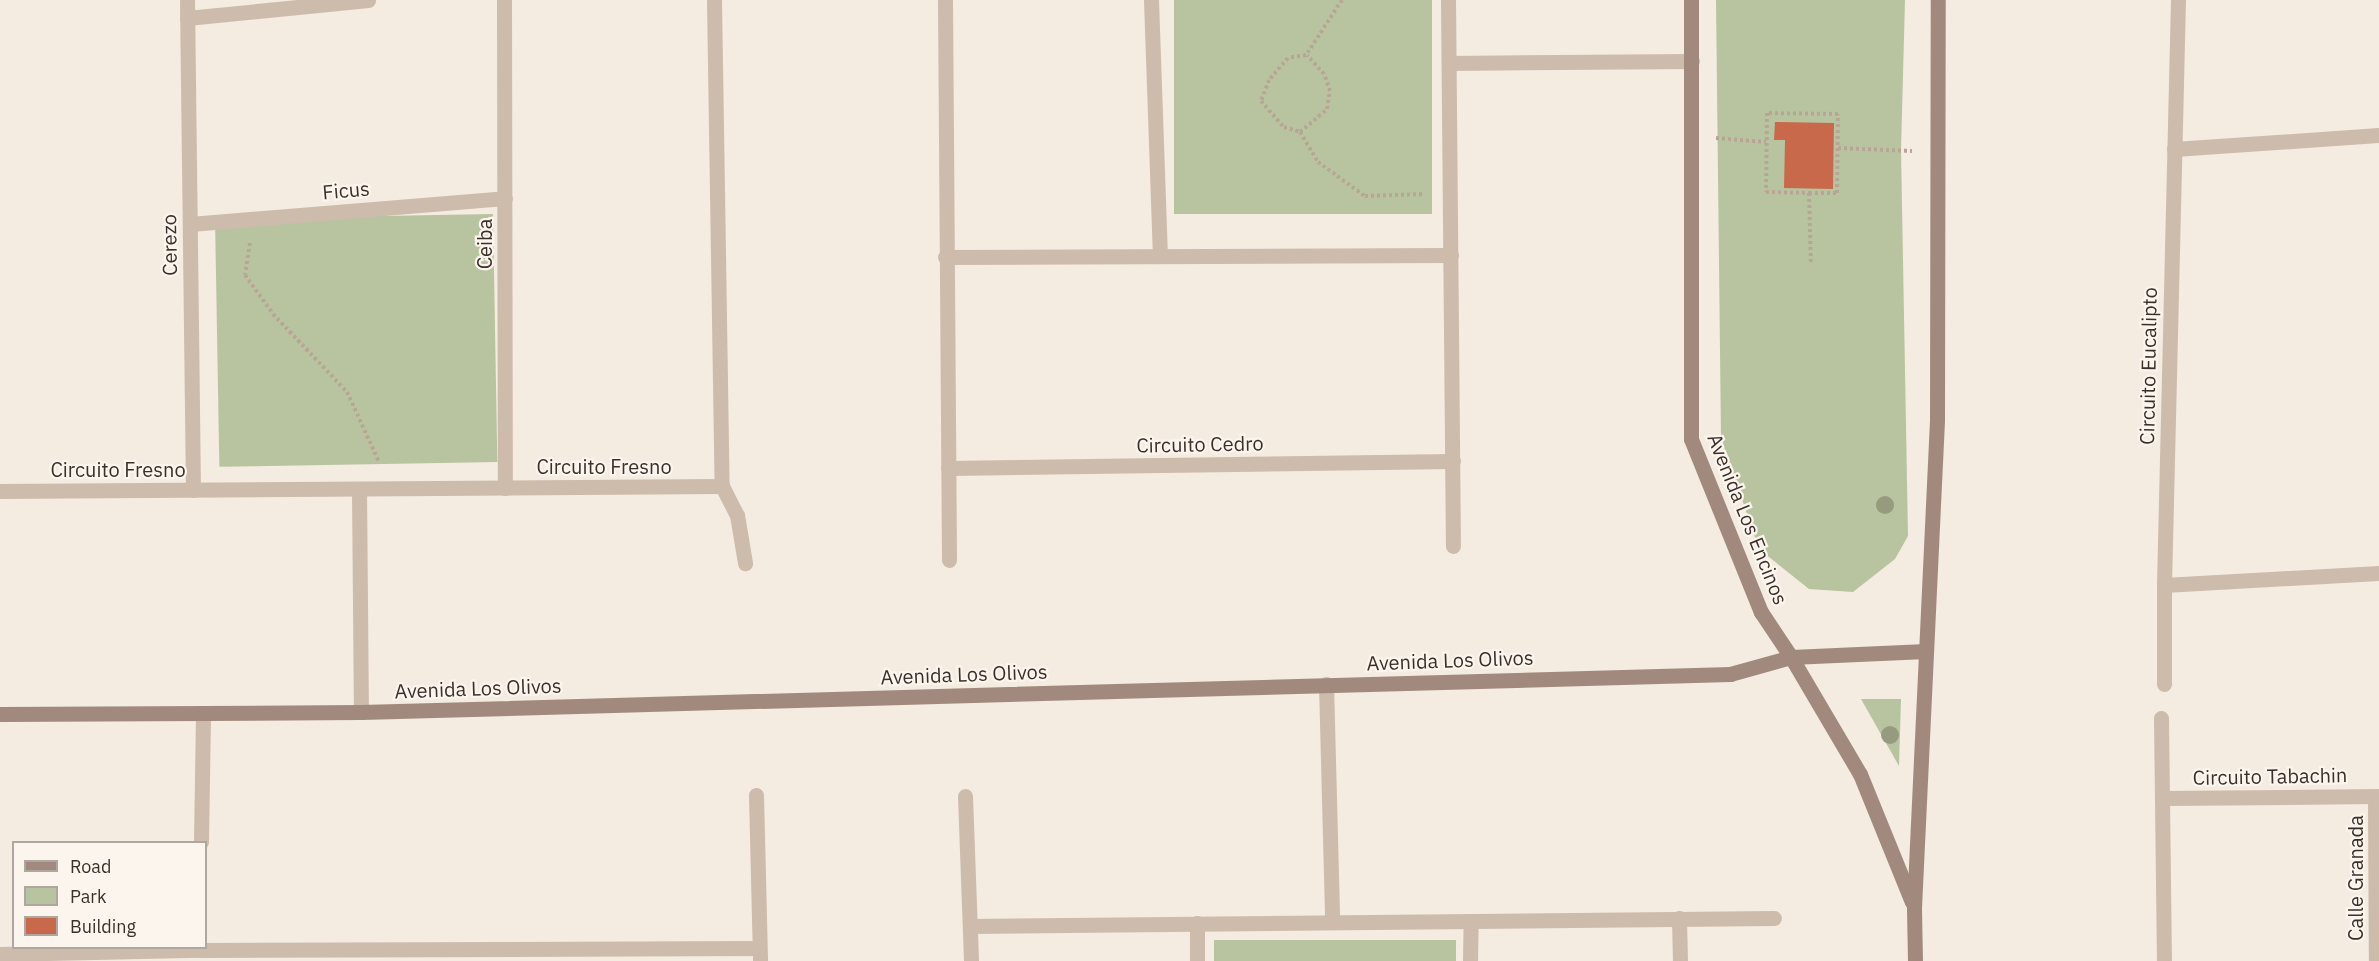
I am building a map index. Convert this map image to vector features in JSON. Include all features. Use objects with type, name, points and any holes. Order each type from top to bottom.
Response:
[{"type":"street","name":"Cerezo","points":[[187,0],[193,490]]},
{"type":"street","points":[[187,18],[368,0]]},
{"type":"street","name":"Ceiba","points":[[504,0],[505,488]]},
{"type":"street","points":[[714,0],[722,486],[737,515],[745,563]]},
{"type":"street","points":[[945,0],[945,257],[949,560]]},
{"type":"street","points":[[1151,0],[1160,255]]},
{"type":"street","points":[[1448,0],[1454,546]]},
{"type":"street","name":"Avenida Los Encinos","points":[[1691,0],[1691,439],[1761,612],[1791,657],[1860,774],[1914,908]]},
{"type":"street","name":"Avenida Los Encinos","points":[[1915,961],[1914,908],[1936,420],[1938,0]]},
{"type":"street","name":"Circuito Eucalipto","points":[[2164,684],[2164,585],[2178,0]]},
{"type":"street","points":[[1449,63],[1692,61]]},
{"type":"street","points":[[2174,149],[2379,135]]},
{"type":"street","name":"Ficus","points":[[190,224],[505,198]]},
{"type":"street","points":[[945,257],[1451,255]]},
{"type":"street","name":"Circuito Cedro","points":[[948,468],[1453,461]]},
{"type":"street","name":"Circuito Fresno","points":[[0,491],[722,486]]},
{"type":"street","points":[[360,489],[361,712]]},
{"type":"street","points":[[2164,585],[2379,573]]},
{"type":"street","name":"Avenida Los Olivos","points":[[0,714],[361,712],[1730,674],[1791,657],[1926,651]]},
{"type":"street","points":[[1326,684],[1332,921]]},
{"type":"street","points":[[201,841],[203,713]]},
{"type":"street","points":[[2162,718],[2164,961]]},
{"type":"street","points":[[0,954],[759,955],[756,795]]},
{"type":"street","points":[[965,796],[971,961]]},
{"type":"street","name":"Circuito Tabachin","points":[[2162,798],[2377,796]]},
{"type":"street","name":"Calle Granada","points":[[2376,961],[2377,796]]},
{"type":"street","points":[[1679,918],[1680,961]]},
{"type":"street","points":[[970,926],[1774,918]]},
{"type":"street","points":[[1470,961],[1471,922]]},
{"type":"street","points":[[1197,923],[1197,961]]},
{"type":"path","points":[[1342,0],[1306,54],[1288,58],[1269,80],[1261,102],[1284,127],[1300,132],[1318,162],[1365,196],[1426,194]]},
{"type":"path","points":[[1300,132],[1327,109],[1330,91],[1324,74],[1306,54]]},
{"type":"path","points":[[1767,113],[1838,114],[1837,193],[1766,192],[1766,142],[1767,113]]},
{"type":"path","points":[[1690,137],[1766,142]]},
{"type":"path","points":[[1838,148],[1938,152]]},
{"type":"path","points":[[1809,193],[1811,263]]},
{"type":"path","points":[[254,219],[245,275],[273,314],[347,392],[391,489]]},
{"type":"green space","points":[[1174,0],[1432,0],[1432,214],[1174,214]]},
{"type":"green space","points":[[1716,0],[1905,0],[1901,150],[1908,536],[1895,559],[1853,592],[1809,589],[1759,549],[1721,438]]},
{"type":"green space","points":[[493,214],[497,462],[219,467],[215,219]]},
{"type":"green space","points":[[1861,699],[1901,699],[1899,766]]},
{"type":"green space","points":[[1214,940],[1456,940],[1456,961],[1214,961]]},
{"type":"building","points":[[1775,122],[1834,123],[1833,189],[1784,188],[1785,140],[1774,140]]}]
